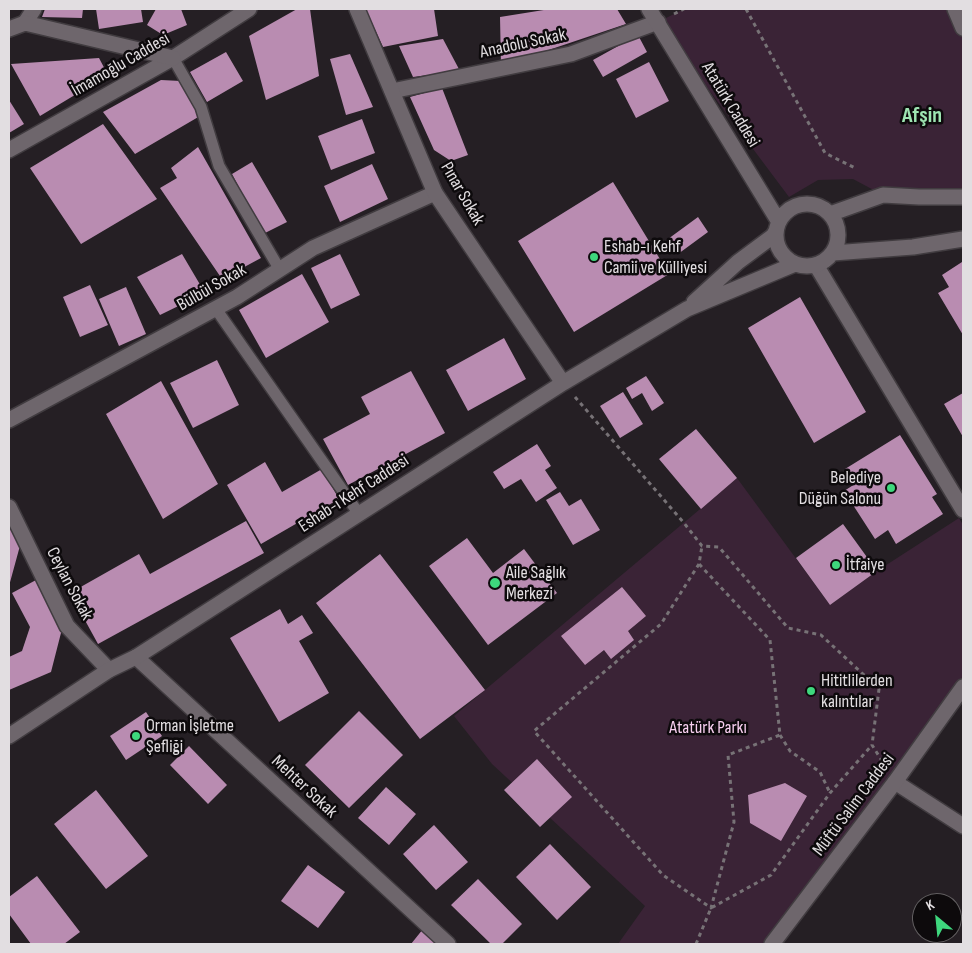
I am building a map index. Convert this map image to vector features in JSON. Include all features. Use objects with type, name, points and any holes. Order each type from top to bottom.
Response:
[{"type":"street","points":[[25,23],[34,9]]},
{"type":"street","name":"İmamoğlu Caddesi","points":[[9,150],[173,58],[249,9]]},
{"type":"street","name":"Pınar Sokak","points":[[356,9],[435,193],[563,383]]},
{"type":"street","name":"Atatürk Caddesi","points":[[649,9],[777,227]]},
{"type":"street","points":[[956,9],[963,28]]},
{"type":"street","name":"Anadolu Sokak","points":[[392,91],[571,54],[658,22]]},
{"type":"street","points":[[9,29],[25,23],[173,58]]},
{"type":"street","name":"Bülbül Sokak","points":[[9,420],[216,309],[313,248],[435,193]]},
{"type":"street","points":[[830,214],[883,194],[919,197],[963,197]]},
{"type":"street","points":[[687,309],[738,262],[773,236],[777,227],[785,214],[793,207],[802,204],[812,204],[822,207],[836,223],[839,233],[838,244],[833,253],[816,265],[805,266],[795,264],[780,251],[777,242],[777,227]]},
{"type":"street","points":[[833,253],[913,247],[963,239]]},
{"type":"street","points":[[687,309],[795,264]]},
{"type":"street","points":[[816,265],[963,510]]},
{"type":"street","name":"Eshab-ı Kehf Caddesi","points":[[9,736],[109,670],[136,657],[563,383],[687,309]]},
{"type":"street","name":"Ceylan Sokak","points":[[9,507],[68,626],[109,670]]},
{"type":"street","name":"Mehter Sokak","points":[[136,657],[448,944]]},
{"type":"street","name":"Müftü Salim Caddesi","points":[[772,944],[895,782],[963,687]]},
{"type":"street","points":[[9,723],[44,713]]},
{"type":"street","points":[[895,782],[963,826]]},
{"type":"lane","points":[[173,58],[201,107],[220,166],[280,270]]},
{"type":"lane","points":[[216,309],[359,514]]},
{"type":"path","points":[[746,9],[824,153],[857,169]]},
{"type":"path","points":[[563,383],[702,546],[699,564],[661,624],[534,731],[663,875],[711,908]]},
{"type":"path","points":[[702,546],[719,547],[788,628],[821,635],[878,689],[872,745],[830,793],[771,876],[711,908]]},
{"type":"path","points":[[699,564],[770,640],[780,735],[790,751],[820,772],[830,793]]},
{"type":"path","points":[[696,944],[711,908],[734,822],[728,755],[780,735]]},
{"type":"path","points":[[872,745],[895,782]]},
{"type":"green space","points":[[684,9],[955,9],[963,28],[963,197],[883,195],[853,179],[818,180],[789,197],[658,22]]},
{"type":"green space","name":"Atatürk Parkı","points":[[737,478],[830,605],[877,571],[959,518],[963,525],[963,687],[772,944],[618,944],[645,906],[492,764],[454,716]]},
{"type":"building","points":[[45,9],[83,9],[82,18],[42,17]]},
{"type":"building","points":[[96,9],[141,9],[143,22],[99,29]]},
{"type":"building","points":[[156,9],[181,9],[187,25],[163,35],[147,25]]},
{"type":"building","points":[[297,9],[310,9],[319,76],[266,100],[249,36]]},
{"type":"building","points":[[434,9],[438,36],[383,47],[366,10]]},
{"type":"building","points":[[550,9],[617,9],[626,24],[501,66],[500,17]]},
{"type":"building","points":[[638,35],[647,52],[603,77],[593,60]]},
{"type":"building","points":[[443,39],[460,71],[413,77],[399,46]]},
{"type":"building","points":[[226,52],[243,81],[207,102],[190,72]]},
{"type":"building","points":[[350,54],[373,107],[346,115],[330,59]]},
{"type":"building","points":[[99,58],[108,75],[40,116],[11,64]]},
{"type":"building","points":[[649,62],[669,101],[636,118],[616,79]]},
{"type":"building","points":[[161,80],[181,81],[200,116],[135,154],[103,112]]},
{"type":"building","points":[[442,88],[468,155],[451,161],[434,150],[410,97]]},
{"type":"building","points":[[9,100],[24,124],[9,133]]},
{"type":"building","points":[[362,119],[375,153],[331,170],[318,136]]},
{"type":"building","points":[[103,124],[157,199],[81,244],[30,168]]},
{"type":"building","points":[[198,147],[261,258],[222,279],[160,188],[177,178],[171,168]]},
{"type":"building","points":[[252,162],[287,222],[263,234],[232,174]]},
{"type":"building","points":[[372,164],[388,199],[340,222],[324,186]]},
{"type":"building","name":"Eshab-ı Kehf Camii ve Külliyesi","points":[[613,182],[669,274],[574,332],[518,241]]},
{"type":"building","points":[[698,217],[708,232],[678,254],[668,239]]},
{"type":"building","points":[[182,254],[205,293],[160,315],[137,277]]},
{"type":"building","points":[[340,254],[360,295],[331,309],[311,268]]},
{"type":"building","points":[[962,262],[963,335],[938,293],[949,287],[942,275]]},
{"type":"building","points":[[302,274],[329,322],[266,358],[239,310]]},
{"type":"building","points":[[90,285],[108,325],[80,337],[63,297]]},
{"type":"building","points":[[126,287],[146,334],[119,346],[99,299]]},
{"type":"building","points":[[800,297],[866,412],[814,443],[748,328]]},
{"type":"building","points":[[504,338],[526,379],[468,411],[446,370]]},
{"type":"building","points":[[217,360],[239,405],[193,428],[170,383]]},
{"type":"building","points":[[411,371],[445,433],[348,485],[323,439],[370,414],[361,397]]},
{"type":"building","points":[[646,376],[664,403],[652,411],[642,393],[632,399],[626,388]]},
{"type":"building","points":[[161,381],[218,484],[163,519],[106,414]]},
{"type":"building","points":[[623,392],[643,424],[620,438],[600,406]]},
{"type":"building","points":[[963,393],[963,437],[944,404]]},
{"type":"building","points":[[696,429],[737,478],[701,509],[659,459]]},
{"type":"building","name":"Belediye Düğün Salonu","points":[[900,435],[937,494],[932,497],[943,514],[896,544],[888,530],[875,539],[844,491],[855,484],[845,469]]},
{"type":"building","points":[[537,444],[551,466],[545,470],[557,488],[536,502],[521,479],[504,489],[493,472]]},
{"type":"building","points":[[265,462],[282,492],[322,469],[339,499],[261,544],[227,485]]},
{"type":"building","points":[[560,492],[569,506],[581,499],[600,530],[573,545],[546,500]]},
{"type":"building","points":[[9,516],[21,542],[9,586]]},
{"type":"building","points":[[246,521],[264,553],[98,644],[70,593],[139,554],[150,574]]},
{"type":"building","name":"İtfaiye","points":[[843,524],[877,571],[830,605],[796,558]]},
{"type":"building","name":"Aile Sağlık Merkezi","points":[[467,538],[493,573],[524,549],[557,593],[488,645],[429,566]]},
{"type":"building","points":[[380,554],[485,690],[420,739],[316,603]]},
{"type":"building","points":[[36,580],[62,629],[51,672],[9,690],[9,657],[22,651],[30,627],[12,593]]},
{"type":"building","points":[[622,587],[646,616],[628,631],[634,640],[611,659],[604,650],[585,665],[561,636]]},
{"type":"building","points":[[280,609],[288,624],[302,615],[313,633],[299,641],[329,693],[279,722],[230,638]]},
{"type":"building","points":[[359,711],[403,755],[349,808],[305,765]]},
{"type":"building","name":"Orman İşletme Şefliği","points":[[146,712],[162,736],[126,760],[110,736]]},
{"type":"building","points":[[189,746],[227,785],[208,804],[170,765]]},
{"type":"building","points":[[537,759],[572,797],[540,827],[504,790]]},
{"type":"building","points":[[785,783],[807,796],[781,841],[750,823],[748,795]]},
{"type":"building","points":[[386,787],[416,814],[389,845],[358,818]]},
{"type":"building","points":[[96,790],[148,856],[106,889],[54,824]]},
{"type":"building","points":[[434,825],[468,862],[436,890],[403,854]]},
{"type":"building","points":[[550,844],[591,887],[557,920],[516,877]]},
{"type":"building","points":[[308,865],[345,892],[318,928],[281,901]]},
{"type":"building","points":[[37,876],[80,932],[64,944],[31,944],[9,914],[9,897]]},
{"type":"building","points":[[478,879],[522,924],[502,944],[491,944],[451,905]]},
{"type":"building","points":[[423,929],[443,944],[411,944]]},
{"type":"place","name":"Eshab-ı Kehf Camii ve Külliyesi","points":[[594,257]]},
{"type":"place","name":"Belediye Düğün Salonu","points":[[891,488]]},
{"type":"place","name":"İtfaiye","points":[[836,565]]},
{"type":"place","name":"Aile Sağlık Merkezi","points":[[495,583]]},
{"type":"place","name":"Hititlilerden kalıntılar","points":[[811,691]]},
{"type":"place","name":"Orman İşletme Şefliği","points":[[136,736]]},
{"type":"district","name":"Afşin","points":[[922,116]]}]
